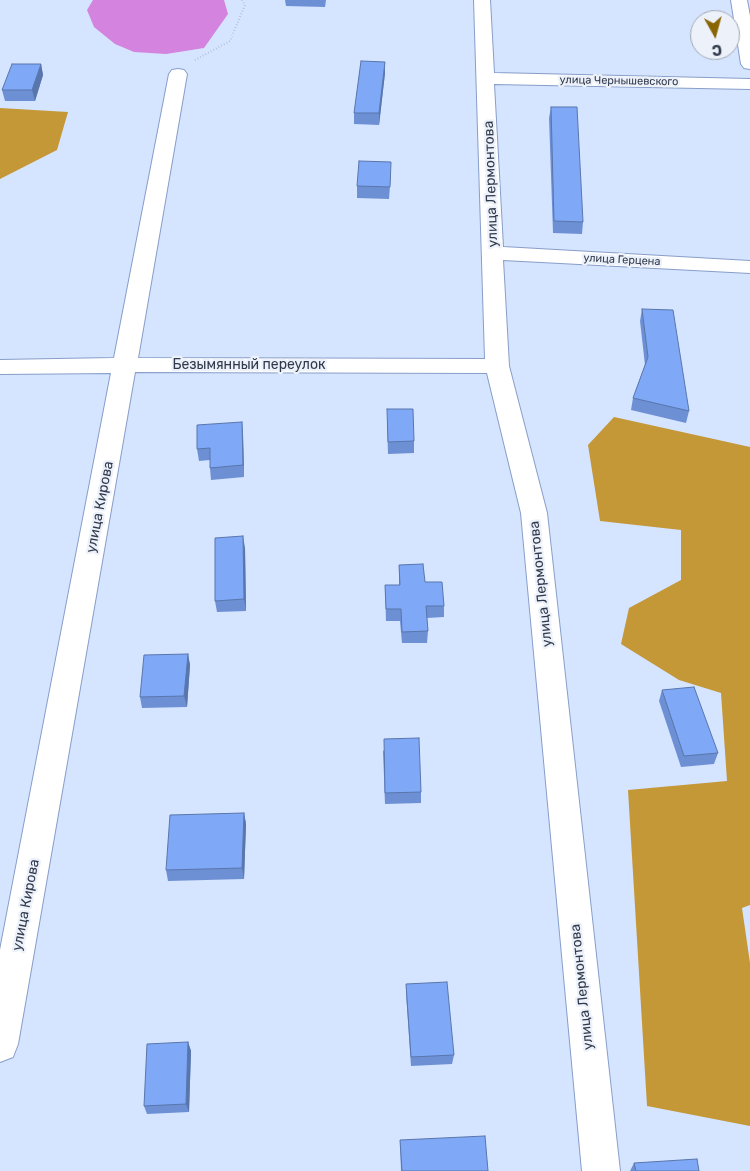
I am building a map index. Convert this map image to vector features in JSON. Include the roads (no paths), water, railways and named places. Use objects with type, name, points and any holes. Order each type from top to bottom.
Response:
[{"type":"street","name":"улица Лермонтова","points":[[482,0],[487,78],[497,366],[534,513],[601,1171]]},
{"type":"street","points":[[739,0],[750,64]]},
{"type":"street","name":"улица Кирова","points":[[0,1044],[178,74]]},
{"type":"street","name":"улица Чернышевского","points":[[487,78],[750,84]]},
{"type":"street","name":"улица Герцена","points":[[493,252],[750,267]]},
{"type":"street","name":"Безымянный переулок","points":[[0,366],[497,366]]}]
